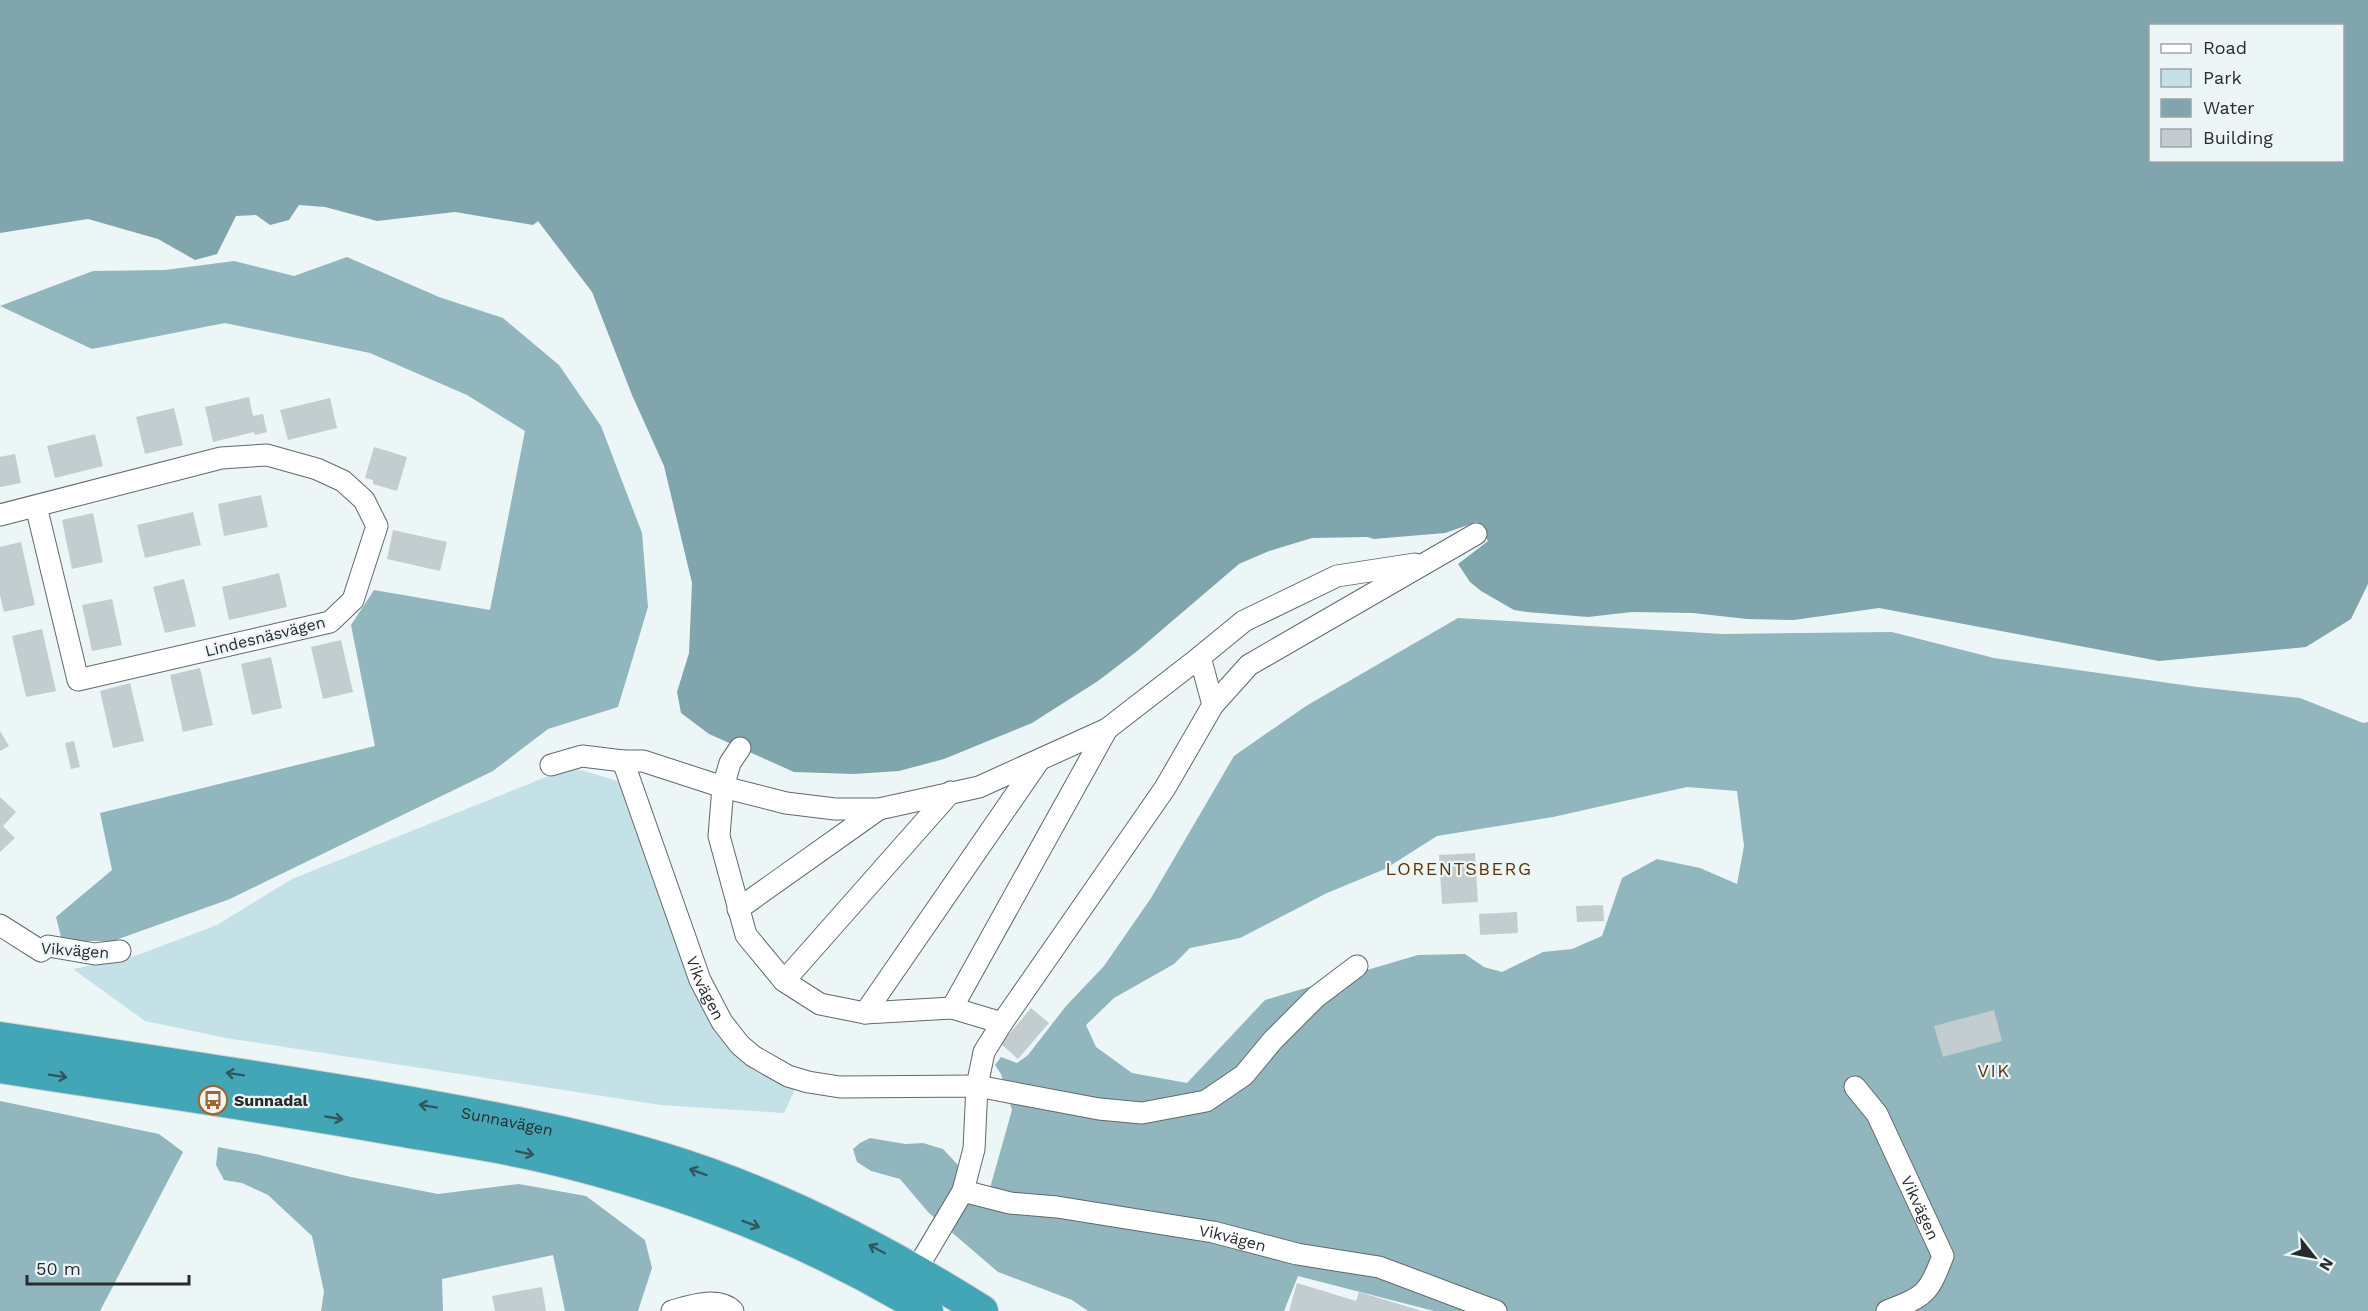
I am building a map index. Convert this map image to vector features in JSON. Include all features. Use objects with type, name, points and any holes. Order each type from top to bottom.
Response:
[{"type":"highway","name":"Sunnavägen","points":[[0,1038],[285,1082],[503,1119],[662,1159],[730,1183],[827,1224],[916,1270],[982,1311]]},
{"type":"highway","name":"Sunnavägen","points":[[0,1067],[329,1118],[574,1164],[688,1199],[790,1239],[898,1293],[927,1311]]},
{"type":"street","name":"Lindesnäsvägen","points":[[0,515],[221,458],[267,454],[317,469],[343,481],[364,500],[376,526],[353,600],[330,622],[78,680],[36,506]]},
{"type":"street","points":[[916,1270],[963,1191],[974,1149],[977,1086],[984,1052],[1165,788],[1213,705],[1248,665],[1476,534]]},
{"type":"street","points":[[551,765],[582,756],[643,761],[723,787],[786,803],[835,809],[879,809],[979,787],[1107,729],[1244,621],[1336,576],[1429,562]]},
{"type":"street","points":[[1200,657],[1213,705]]},
{"type":"street","points":[[952,1008],[1107,729]]},
{"type":"street","points":[[740,748],[730,763],[723,787],[719,836],[746,935],[784,981],[820,1004],[865,1014],[952,1008],[1002,1023]]},
{"type":"street","name":"Vikvägen","points":[[623,761],[700,980],[722,1022],[740,1045],[788,1077],[822,1086],[977,1086],[1100,1109],[1142,1113],[1206,1101],[1244,1075],[1273,1040],[1316,997],[1357,966]]},
{"type":"street","points":[[865,1014],[1038,761]]},
{"type":"street","points":[[784,981],[951,792]]},
{"type":"street","points":[[738,909],[879,809]]},
{"type":"street","name":"Vikvägen","points":[[0,925],[40,951],[48,946],[95,954],[120,951]]},
{"type":"street","name":"Vikvägen","points":[[1855,1087],[1877,1114],[1943,1256],[1931,1287],[1914,1301],[1887,1311]]},
{"type":"street","name":"Vikvägen","points":[[963,1191],[1010,1203],[1057,1207],[1213,1232],[1297,1254],[1378,1267],[1496,1311]]},
{"type":"street","points":[[672,1311],[699,1304],[723,1304],[733,1311]]},
{"type":"green space","points":[[571,767],[624,783],[692,984],[795,1089],[784,1113],[661,1105],[226,1038],[145,1021],[73,969],[135,956],[217,925],[292,879]]},
{"type":"shaded area","points":[[347,257],[439,297],[503,318],[559,365],[601,426],[642,533],[648,607],[618,707],[548,729],[493,771],[230,899],[113,941],[62,941],[56,917],[112,870],[100,813],[375,746],[351,625],[374,590],[490,610],[525,431],[467,395],[370,353],[225,323],[92,349],[0,306],[93,271],[165,270],[234,261],[294,276]]},
{"type":"shaded area","points":[[1458,618],[1722,634],[1892,632],[1994,658],[2197,687],[2300,698],[2363,723],[2368,722],[2368,1311],[1434,1311],[1298,1276],[1284,1311],[1088,1311],[1072,1300],[998,1272],[928,1212],[900,1179],[871,1171],[857,1162],[853,1149],[870,1138],[905,1144],[923,1143],[943,1149],[958,1165],[956,1182],[990,1188],[1012,1110],[1001,1074],[995,1065],[1001,1057],[1017,1063],[1028,1055],[1066,1006],[1104,966],[1151,898],[1234,756],[1306,706]],"holes":[[[1687,787],[1737,791],[1744,846],[1737,884],[1700,868],[1657,859],[1622,878],[1602,936],[1572,949],[1543,952],[1502,972],[1484,967],[1465,954],[1418,955],[1265,1000],[1187,1083],[1132,1073],[1096,1047],[1086,1025],[1114,998],[1174,964],[1190,948],[1240,938],[1327,893],[1385,869],[1437,836],[1553,817]]]},
{"type":"shaded area","points":[[0,1101],[159,1134],[183,1152],[100,1311],[0,1311]]},
{"type":"shaded area","points":[[218,1147],[438,1194],[519,1184],[586,1196],[645,1240],[652,1268],[638,1311],[565,1311],[553,1255],[442,1279],[443,1311],[321,1311],[324,1292],[312,1236],[268,1195],[242,1183],[224,1180],[216,1165]]},
{"type":"water","points":[[0,0],[2368,0],[2368,584],[2351,619],[2306,647],[2159,661],[1879,608],[1794,620],[1747,619],[1693,613],[1632,612],[1588,617],[1527,612],[1514,610],[1481,591],[1470,582],[1458,564],[1488,541],[1477,522],[1445,533],[1374,539],[1367,537],[1312,538],[1269,551],[1239,564],[1136,652],[1098,681],[1032,723],[944,759],[899,771],[854,774],[794,772],[709,734],[681,713],[677,692],[689,653],[692,583],[664,466],[632,395],[592,292],[538,221],[533,225],[455,212],[377,221],[325,207],[299,205],[289,220],[270,225],[256,215],[236,216],[217,254],[195,260],[158,239],[88,219],[0,233]]},
{"type":"building","points":[[249,397],[253,416],[263,414],[267,432],[255,435],[254,432],[213,442],[205,407]]},
{"type":"building","points":[[330,398],[337,428],[288,440],[280,410]]},
{"type":"building","points":[[174,408],[183,445],[145,454],[136,417]]},
{"type":"building","points":[[95,434],[103,466],[55,478],[47,446]]},
{"type":"building","points":[[374,447],[407,457],[397,491],[373,484],[373,480],[365,478]]},
{"type":"building","points":[[15,454],[21,483],[0,487],[0,457]]},
{"type":"building","points":[[261,495],[268,527],[224,536],[218,504]]},
{"type":"building","points":[[193,512],[201,545],[145,558],[137,525]]},
{"type":"building","points":[[93,513],[103,562],[72,569],[62,520]]},
{"type":"building","points":[[393,530],[447,542],[440,571],[387,559]]},
{"type":"building","points":[[21,542],[35,605],[4,612],[0,595],[0,547]]},
{"type":"building","points":[[279,573],[287,607],[229,620],[222,587]]},
{"type":"building","points":[[184,579],[196,626],[165,633],[153,587]]},
{"type":"building","points":[[112,599],[122,645],[92,651],[82,605]]},
{"type":"building","points":[[42,629],[56,691],[26,697],[12,636]]},
{"type":"building","points":[[341,640],[353,692],[323,699],[311,647]]},
{"type":"building","points":[[271,657],[282,708],[252,715],[241,664]]},
{"type":"building","points":[[200,668],[213,725],[183,732],[170,675]]},
{"type":"building","points":[[130,683],[144,741],[113,748],[100,691]]},
{"type":"building","points":[[0,731],[9,746],[0,751]]},
{"type":"building","points":[[74,741],[80,767],[71,769],[65,743]]},
{"type":"building","points":[[0,797],[16,812],[3,826],[15,838],[0,852]]},
{"type":"building","points":[[1475,853],[1478,902],[1442,904],[1439,855]]},
{"type":"building","points":[[1603,905],[1604,921],[1577,922],[1576,906]]},
{"type":"building","points":[[1517,912],[1518,933],[1480,935],[1479,914]]},
{"type":"building","points":[[1031,1008],[1049,1023],[1018,1059],[1001,1044]]},
{"type":"building","points":[[1994,1010],[2002,1041],[1943,1057],[1934,1026]]},
{"type":"building","points":[[1297,1283],[1356,1301],[1359,1292],[1422,1311],[1289,1311]]},
{"type":"building","points":[[542,1287],[546,1311],[495,1311],[492,1296]]},
{"type":"place","name":"Sunnadal","points":[[213,1100]]},
{"type":"district","name":"LORENTSBERG","points":[[1459,869]]},
{"type":"district","name":"VIK","points":[[1994,1071]]}]
